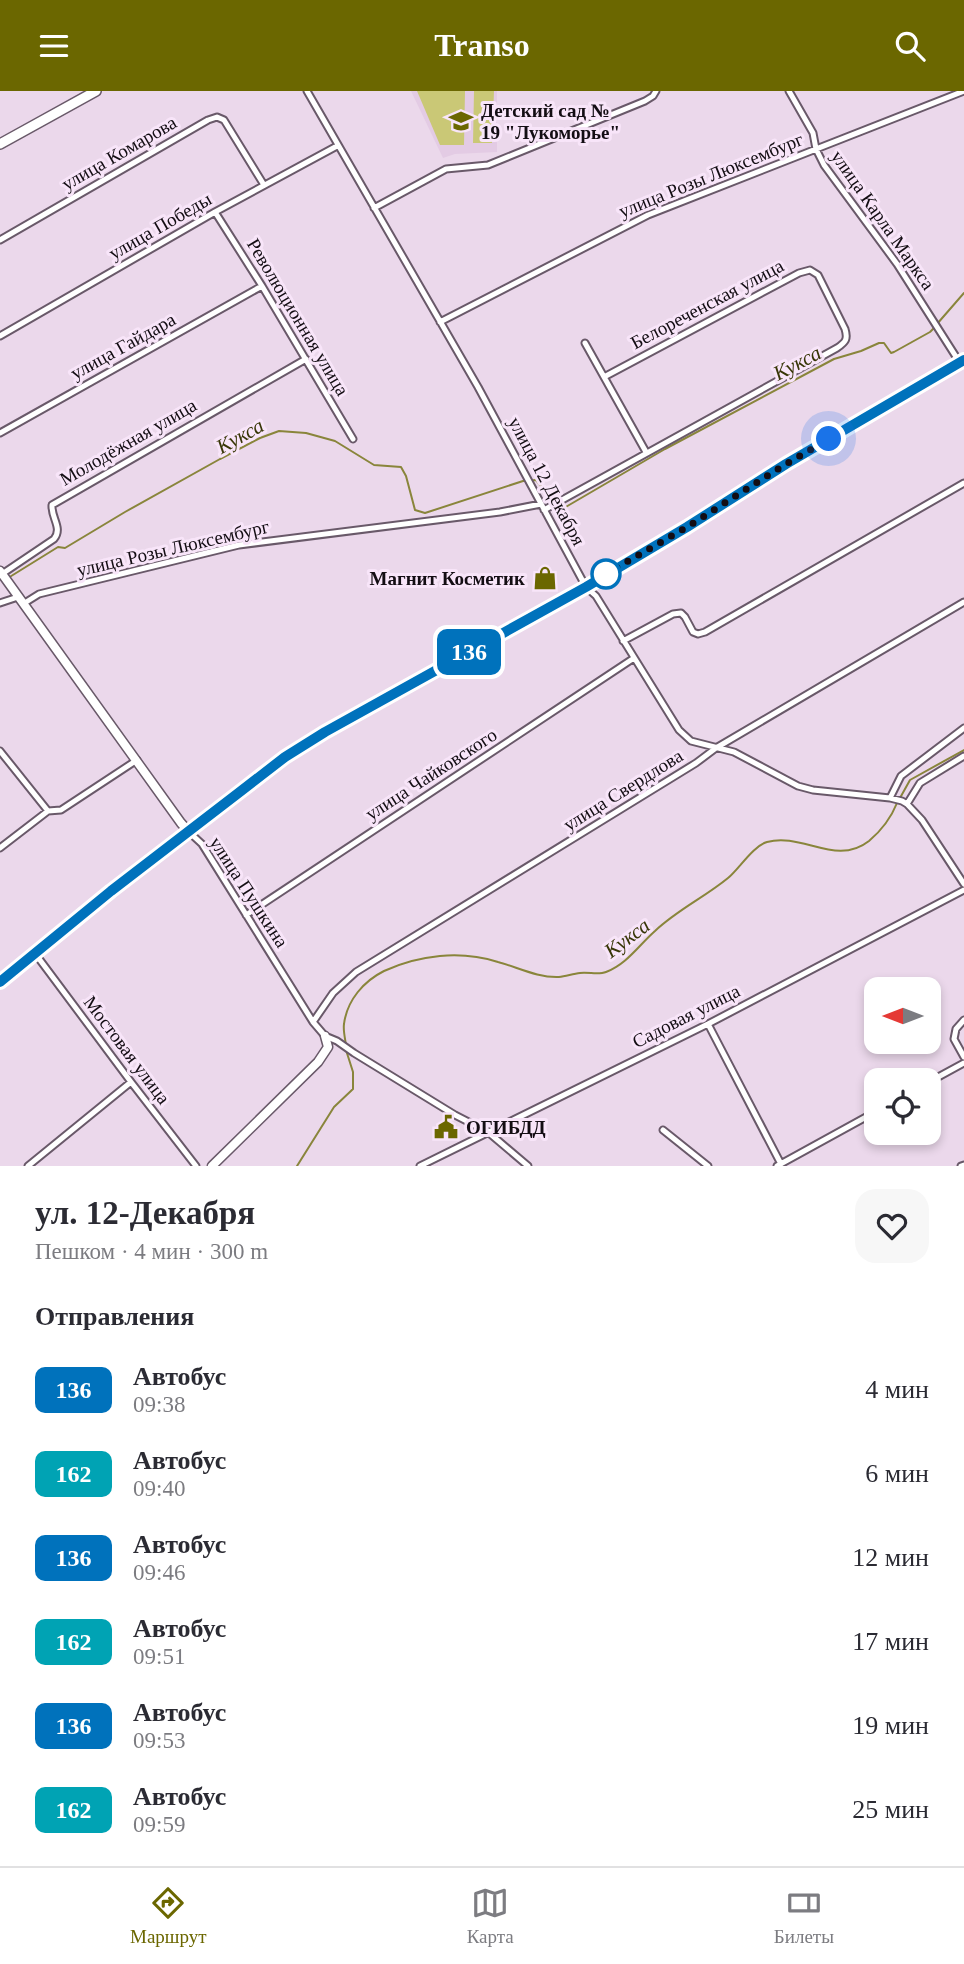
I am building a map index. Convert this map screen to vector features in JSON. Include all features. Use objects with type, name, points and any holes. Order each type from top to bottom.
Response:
[{"type":"main road","points":[[0,144],[96,91]]},
{"type":"street","name":"улица 12 Декабря","points":[[307,91],[534,488],[586,587],[596,596],[679,730],[691,741],[734,752],[798,786],[892,798],[905,803]]},
{"type":"street","points":[[374,208],[446,169],[488,165],[645,101],[656,91]]},
{"type":"street","name":"улица Карла Маркса","points":[[789,91],[813,133],[816,149],[824,165],[897,264],[932,321],[962,361]]},
{"type":"street","name":"улица Розы Люксембург","points":[[440,322],[648,215],[964,91]]},
{"type":"street","name":"улица Комарова","points":[[0,240],[217,117],[225,120],[264,185]]},
{"type":"street","name":"улица Победы","points":[[0,336],[215,212],[337,146]]},
{"type":"street","name":"Революционная улица","points":[[215,212],[353,439]]},
{"type":"street","name":"Белореченская улица","points":[[543,507],[845,343],[847,337],[818,275],[810,270],[799,273],[604,377]]},
{"type":"street","name":"улица Гайдара","points":[[0,433],[262,286]]},
{"type":"street","points":[[585,342],[646,452]]},
{"type":"street","name":"Молодёжная улица","points":[[3,575],[58,534],[52,505],[306,359]]},
{"type":"street","points":[[0,982],[285,757],[586,587],[786,464],[962,361]]},
{"type":"street","points":[[623,641],[673,614],[681,613],[693,632],[705,632],[964,483]]},
{"type":"street","name":"улица Розы Люксембург","points":[[0,603],[239,545],[543,507]]},
{"type":"street","name":"улица Пушкина","points":[[3,575],[181,823],[202,844],[313,1022],[325,1036],[488,1132],[528,1166]]},
{"type":"street","name":"улица Свердлова","points":[[313,1022],[333,993],[356,972],[696,763],[716,748],[964,603]]},
{"type":"street","name":"улица Чайковского","points":[[246,915],[634,659]]},
{"type":"street","points":[[892,798],[901,776],[964,728]]},
{"type":"street","points":[[0,751],[48,811]]},
{"type":"street","points":[[964,755],[920,783],[905,803],[922,820],[964,884]]},
{"type":"street","points":[[0,848],[48,811],[61,810],[137,760]]},
{"type":"street","name":"Садовая улица","points":[[420,1166],[708,1024],[964,890]]},
{"type":"street","name":"Мостовая улица","points":[[34,953],[196,1166]]},
{"type":"street","points":[[964,1020],[956,1029],[954,1039],[964,1057]]},
{"type":"street","points":[[708,1024],[779,1165],[864,1118]]},
{"type":"street","points":[[212,1166],[318,1062],[328,1047],[325,1036]]},
{"type":"street","points":[[941,1075],[964,1063]]},
{"type":"street","points":[[28,1166],[131,1082]]},
{"type":"street","points":[[663,1130],[708,1166]]},
{"type":"shaded area","name":"Детский сад № 19 \"Лукоморье\"","points":[[411,91],[497,91],[497,152],[455,154],[443,158]]},
{"type":"shaded area","points":[[417,91],[465,91],[464,145],[440,145]]},
{"type":"shaded area","points":[[474,91],[494,91],[492,143],[473,143]]},
{"type":"waterway","name":"Кукса","points":[[937,324],[964,293]]},
{"type":"waterway","name":"Кукса","points":[[559,507],[564,508],[665,449],[834,359],[879,343],[884,343],[891,353],[934,328]]},
{"type":"waterway","name":"Кукса","points":[[8,578],[58,547],[65,548],[220,459],[279,431],[306,433],[335,441],[374,465],[401,467],[415,510],[425,513],[523,481],[536,480],[553,501]]},
{"type":"waterway","name":"Кукса","points":[[900,798],[910,780],[964,750]]},
{"type":"waterway","name":"Кукса","points":[[346,1045],[344,1026],[353,999],[363,986],[384,971],[411,961],[454,955],[484,958],[551,977],[606,972],[627,959],[672,917],[728,878],[762,844],[780,840],[831,850],[857,848],[882,828],[897,803]]},
{"type":"waterway","name":"Кукса","points":[[297,1166],[334,1107],[353,1089],[353,1072],[346,1050]]},
{"type":"bus line","name":"136","points":[[0,982],[111,891],[285,757],[586,587],[786,464],[964,360]]},
{"type":"place","name":"Детский сад № 19 \"Лукоморье\"","points":[[461,121]]},
{"type":"place","name":"Магнит Косметик","points":[[545,578]]},
{"type":"place","name":"ОГИБДД","points":[[446,1127]]},
{"type":"route","points":[[606,574],[829,439]]}]
